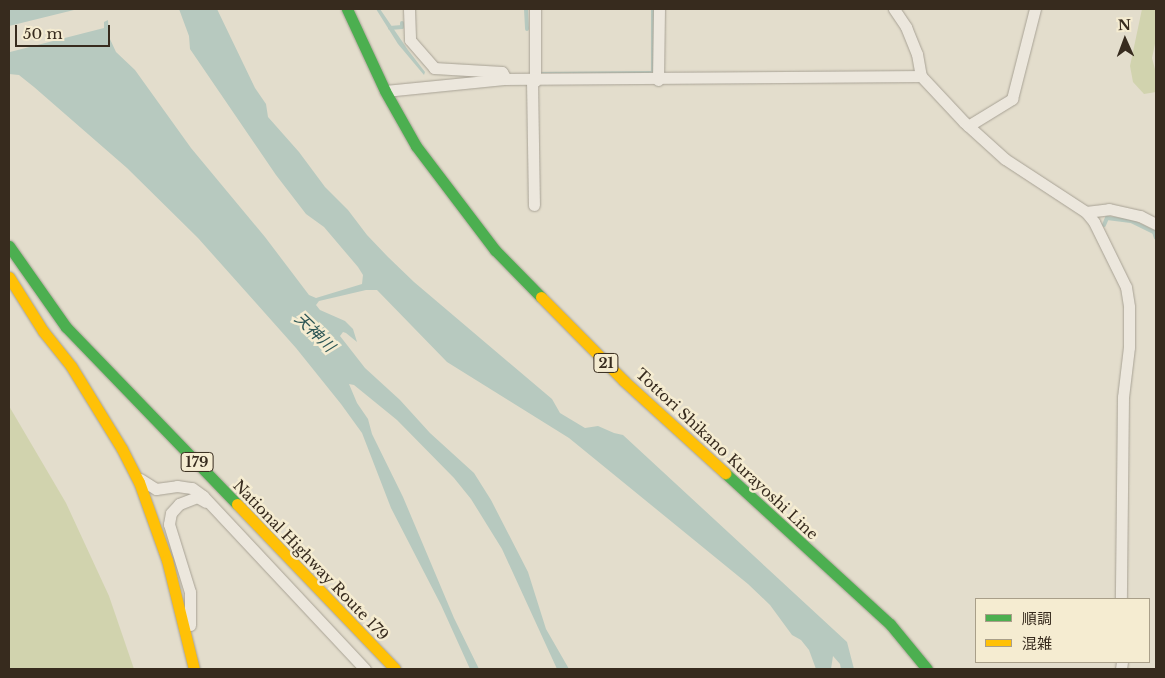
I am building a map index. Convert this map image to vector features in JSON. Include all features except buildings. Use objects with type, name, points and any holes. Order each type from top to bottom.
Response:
[{"type":"main road","name":"Tottori Shikano Kurayoshi Line","points":[[347,9],[385,91],[416,146],[502,257],[624,381],[890,624],[927,669]]},
{"type":"main road","name":"National Highway Route 179","points":[[9,246],[14,256],[66,327],[395,669]]},
{"type":"main road","points":[[9,276],[43,331],[71,366],[135,474],[153,517],[191,651],[194,669]]},
{"type":"street","points":[[409,9],[410,40],[434,68],[502,72],[506,80]]},
{"type":"street","points":[[534,205],[535,9]]},
{"type":"street","points":[[894,9],[906,26],[917,54],[921,76],[968,126],[1005,159],[1086,212],[1094,222],[1122,279],[1129,307],[1129,347],[1124,397],[1121,598]]},
{"type":"street","points":[[968,126],[1012,99],[1035,9]]},
{"type":"street","points":[[658,80],[661,10]]},
{"type":"street","points":[[385,91],[506,80],[921,76]]},
{"type":"street","points":[[1086,212],[1109,209],[1140,216],[1156,224]]},
{"type":"street","points":[[135,474],[156,489],[177,486],[192,488],[214,506],[365,669]]},
{"type":"street","points":[[191,651],[190,592],[169,524],[171,513],[179,504],[190,499],[198,497],[214,506]]},
{"type":"green space","points":[[1142,9],[1156,9],[1156,39],[1152,58],[1156,73],[1156,92],[1144,94],[1133,82],[1130,66]]},
{"type":"green space","points":[[9,406],[66,503],[109,596],[134,669],[9,669]]},
{"type":"water","points":[[9,9],[18,10],[78,9],[9,26]]},
{"type":"water","name":"天神川","points":[[179,9],[217,9],[255,88],[266,104],[268,117],[299,152],[325,187],[348,210],[367,235],[388,257],[414,282],[552,399],[560,413],[585,428],[598,426],[623,435],[847,642],[854,669],[841,669],[840,664],[833,656],[831,669],[816,669],[809,650],[801,640],[792,635],[770,605],[748,584],[569,438],[447,362],[377,290],[366,290],[319,301],[316,305],[320,310],[345,321],[353,329],[357,342],[346,333],[343,332],[340,336],[365,368],[400,400],[430,433],[474,473],[491,500],[528,572],[546,629],[569,669],[557,669],[502,549],[471,499],[454,478],[397,420],[354,385],[349,384],[357,403],[368,419],[372,434],[403,497],[454,618],[479,669],[470,669],[441,605],[391,508],[362,433],[341,404],[296,348],[198,238],[127,168],[34,87],[19,75],[9,74],[9,49],[10,52],[104,28],[104,22],[108,20],[109,37],[116,52],[135,70],[191,148],[265,237],[309,295],[316,298],[362,284],[363,275],[358,267],[324,227],[306,214],[276,175],[190,49],[189,36]]},
{"type":"water","points":[[376,9],[380,9],[425,72],[424,75],[398,44]]},
{"type":"water","points":[[651,9],[654,9],[654,73],[540,73],[651,71]]},
{"type":"waterway","points":[[526,9],[527,29]]},
{"type":"waterway","points":[[390,28],[402,27],[402,23]]},
{"type":"waterway","points":[[1104,225],[1107,218],[1131,221],[1154,232],[1156,238]]},
{"type":"traffic: fast","points":[[347,9],[385,91],[416,146],[495,250],[541,297]]},
{"type":"traffic: fast","points":[[9,246],[66,327],[237,504]]},
{"type":"traffic: fast","points":[[725,473],[890,624],[927,669]]},
{"type":"traffic: slow","points":[[9,277],[43,331],[71,366],[122,449],[139,482],[167,560],[194,669]]},
{"type":"traffic: slow","points":[[541,297],[624,381],[725,473]]},
{"type":"traffic: slow","points":[[237,504],[395,669]]}]
